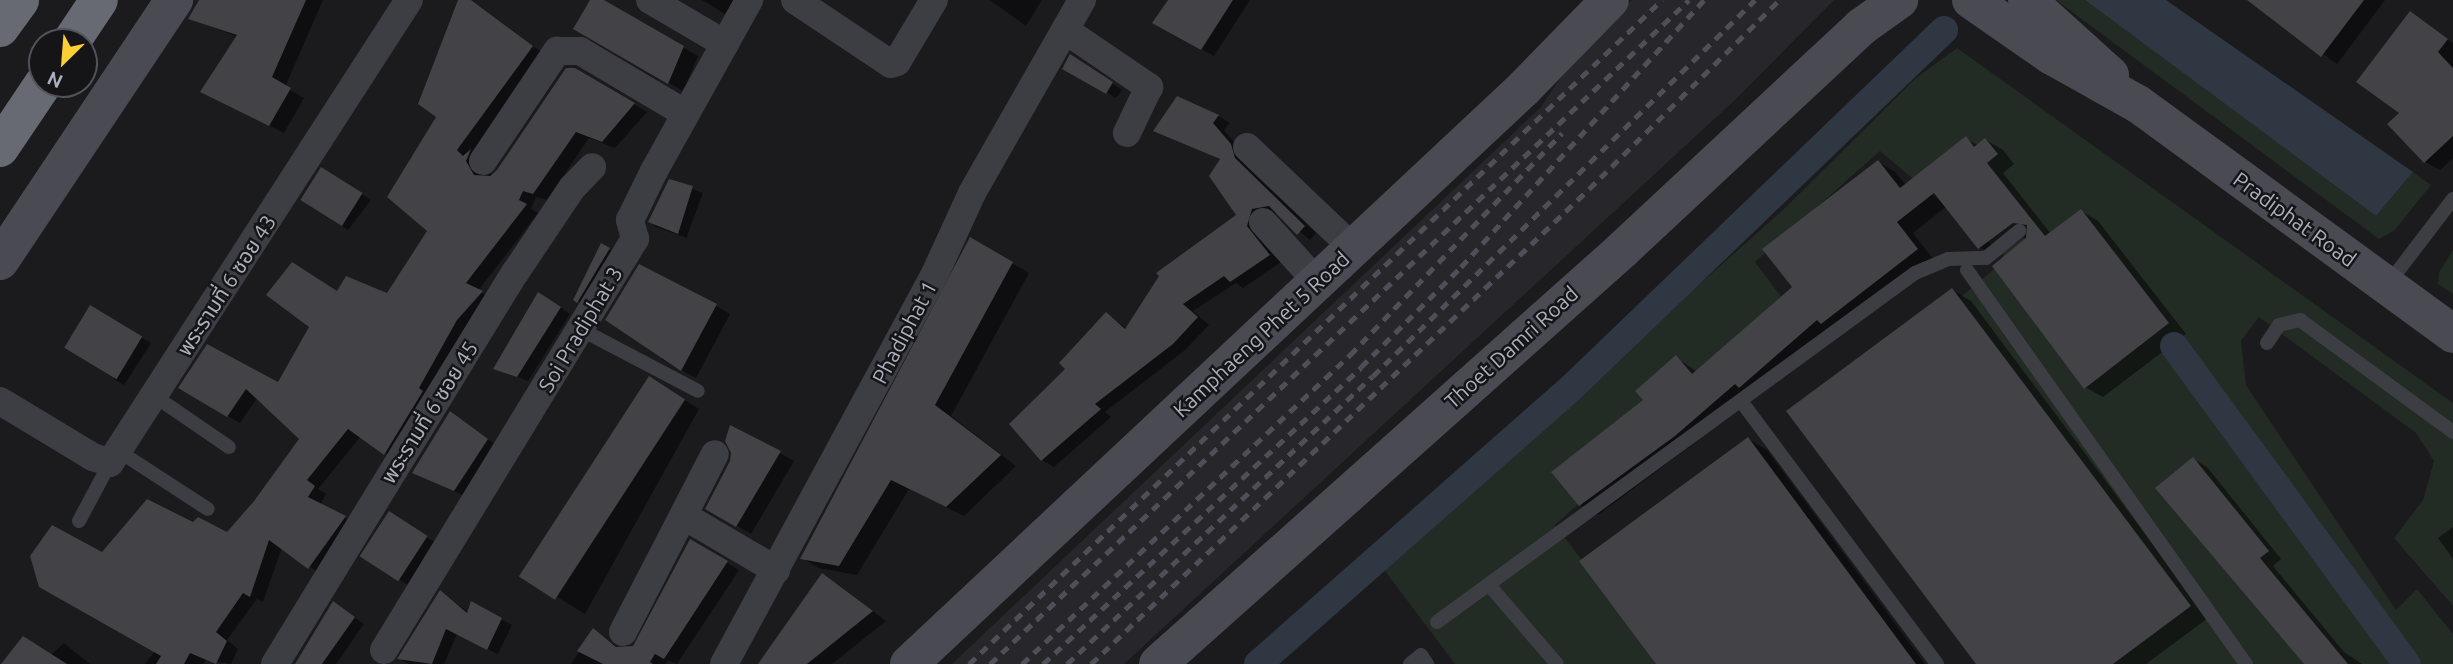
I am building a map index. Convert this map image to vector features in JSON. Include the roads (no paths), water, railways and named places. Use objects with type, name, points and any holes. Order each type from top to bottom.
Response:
[{"type":"highway","points":[[0,28],[20,0]]},
{"type":"highway","points":[[80,28],[99,0]]},
{"type":"highway","points":[[0,148],[34,98]]},
{"type":"street","points":[[0,261],[174,0]]},
{"type":"street","name":"พระรามที่ 6 ซอย 43","points":[[114,456],[409,0]]},
{"type":"street","points":[[650,0],[724,44]]},
{"type":"street","name":"Soi Pradiphat 3","points":[[384,650],[635,239],[630,220],[749,0]]},
{"type":"street","points":[[795,0],[874,57],[891,64],[897,62],[934,0]]},
{"type":"street","name":"Phadiphat 1","points":[[724,664],[934,276],[972,192],[1082,0]]},
{"type":"street","name":"Kamphaeng Phet 5 Road","points":[[909,664],[1524,88],[1610,0]]},
{"type":"street","name":"Thoet Damri Road","points":[[1158,664],[1621,251],[1866,14],[1899,0]]},
{"type":"street","name":"Pradiphat Road","points":[[1971,0],[2052,56],[2138,104],[2453,334]]},
{"type":"street","name":"Pradiphat Road","points":[[2027,0],[2073,37],[2138,104]]},
{"type":"street","points":[[1065,30],[1149,87],[1127,133]]},
{"type":"street","points":[[483,161],[557,51],[580,51],[686,114]]},
{"type":"street","points":[[1247,148],[1353,248]]},
{"type":"street","name":"พระรามที่ 6 ซอย 45","points":[[275,664],[515,273],[572,188],[592,167]]},
{"type":"street","points":[[1263,222],[1318,283]]},
{"type":"street","points":[[0,401],[93,457],[114,456]]},
{"type":"street","points":[[623,632],[715,454]]},
{"type":"street","points":[[684,516],[776,570]]},
{"type":"lane","points":[[2386,286],[2453,199]]},
{"type":"lane","points":[[1437,622],[1915,273],[1948,259],[1986,258],[2019,231]]},
{"type":"lane","points":[[1967,270],[2246,664]]},
{"type":"lane","points":[[2267,343],[2279,325],[2300,320],[2453,432]]},
{"type":"lane","points":[[580,329],[698,391]]},
{"type":"lane","points":[[153,395],[229,447]]},
{"type":"lane","points":[[1741,401],[1937,664]]},
{"type":"lane","points":[[79,521],[114,456],[208,509]]},
{"type":"lane","points":[[1489,584],[1557,664]]},
{"type":"lane","points":[[1410,664],[1421,655],[1427,664]]},
{"type":"waterway","points":[[1258,664],[1569,390],[1944,30]]},
{"type":"waterway","points":[[2174,346],[2407,664]]},
{"type":"railway","points":[[969,664],[1662,0]]},
{"type":"railway","points":[[990,664],[1689,0]]},
{"type":"railway","points":[[1043,664],[1361,367],[1461,267],[1704,0]]},
{"type":"railway","points":[[1067,664],[1373,376],[1755,0]]},
{"type":"railway","points":[[1091,664],[1589,189],[1779,0]]},
{"type":"railway","points":[[1022,664],[1350,355],[1562,133]]}]
